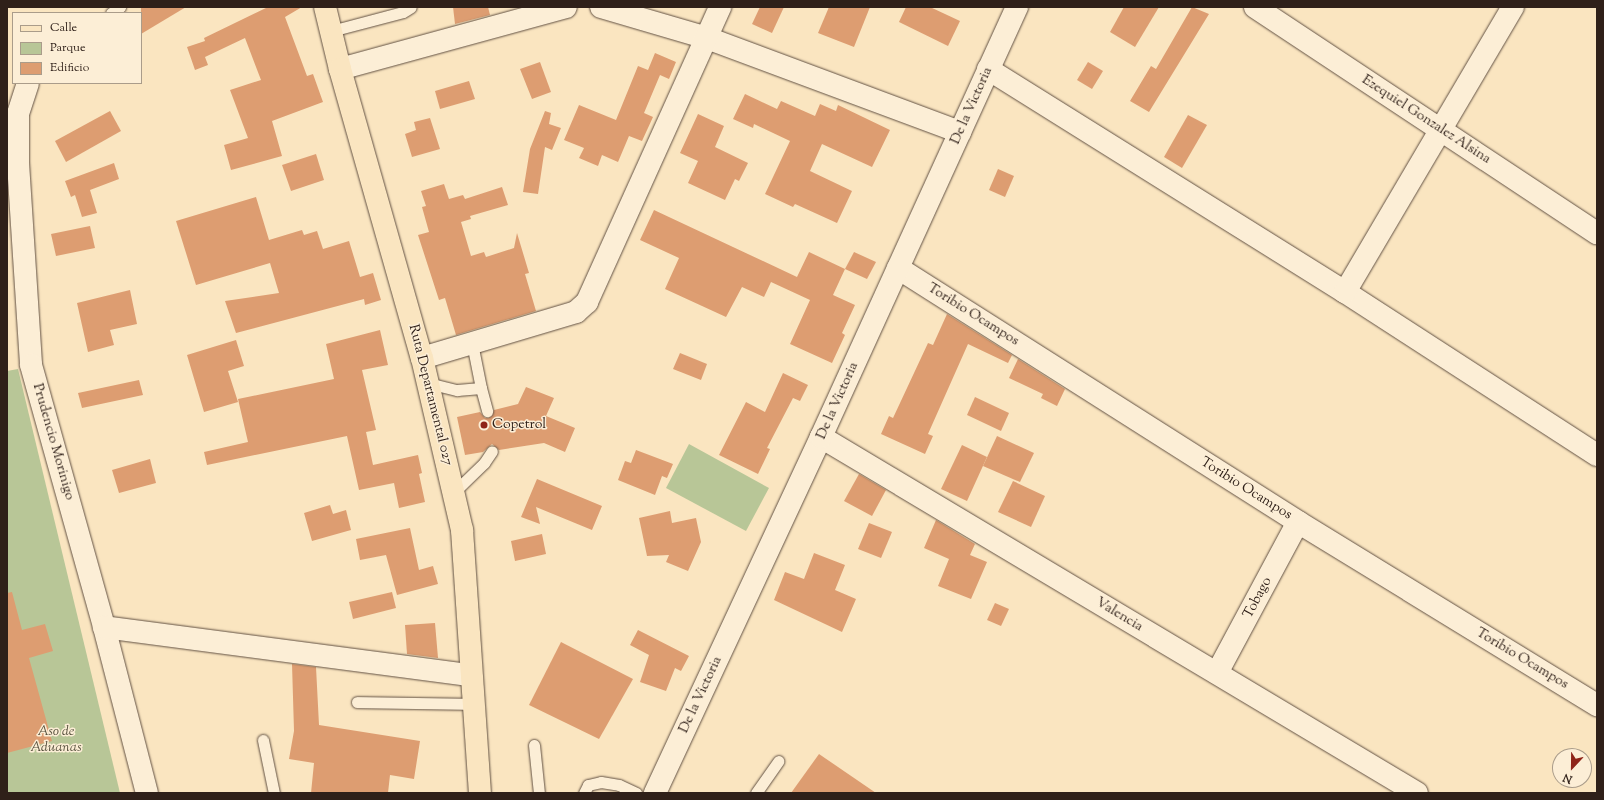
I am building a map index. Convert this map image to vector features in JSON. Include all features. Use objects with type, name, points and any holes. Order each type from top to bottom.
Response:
[{"type":"main road","name":"Ruta Departamental 027","points":[[325,7],[340,69],[422,358],[462,530],[470,675],[480,793]]},
{"type":"street","points":[[340,69],[566,7]]},
{"type":"street","points":[[601,7],[707,38],[960,132]]},
{"type":"street","points":[[422,358],[576,312],[587,302],[720,7]]},
{"type":"street","name":"De la Victoria","points":[[655,793],[821,437],[1017,7]]},
{"type":"street","name":"Ezequiel Gonzalez Alsina","points":[[1254,7],[1597,233]]},
{"type":"street","points":[[1346,292],[1512,7]]},
{"type":"street","points":[[988,69],[1346,292],[1597,455]]},
{"type":"street","name":"Prudencio Morinigo","points":[[28,84],[18,114],[15,267],[31,365],[104,627],[147,793]]},
{"type":"street","name":"Toribio Ocampos","points":[[898,268],[1298,522],[1597,705]]},
{"type":"street","name":"Valencia","points":[[821,437],[1416,793]]},
{"type":"street","name":"Tobago","points":[[1217,673],[1298,522]]},
{"type":"street","points":[[104,627],[470,675]]},
{"type":"lane","points":[[331,31],[403,12],[411,7]]},
{"type":"lane","points":[[472,343],[487,411]]},
{"type":"lane","points":[[428,383],[457,390],[481,388]]},
{"type":"lane","points":[[453,493],[484,463],[492,451]]},
{"type":"lane","points":[[356,702],[472,704]]},
{"type":"lane","points":[[263,740],[274,793]]},
{"type":"lane","points":[[534,745],[539,793]]},
{"type":"lane","points":[[756,793],[778,761]]},
{"type":"lane","points":[[584,793],[588,785],[601,782],[619,785],[636,793]]},
{"type":"green space","name":"Aso de Aduanas","points":[[18,369],[120,793],[7,793],[7,371]]},
{"type":"green space","points":[[689,444],[769,488],[746,531],[666,488]]},
{"type":"building","points":[[141,7],[186,7],[142,33]]},
{"type":"building","points":[[268,7],[302,7],[285,17],[307,76],[313,74],[323,102],[272,121],[282,156],[231,170],[224,145],[248,138],[230,90],[261,80],[245,38],[205,57],[208,65],[195,70],[187,47],[205,41],[204,38]]},
{"type":"building","points":[[453,7],[488,7],[490,15],[455,24]]},
{"type":"building","points":[[760,7],[784,7],[772,33],[752,24]]},
{"type":"building","points":[[829,7],[870,7],[854,47],[818,33]]},
{"type":"building","points":[[906,7],[930,7],[960,21],[948,46],[899,22]]},
{"type":"building","points":[[1124,7],[1159,7],[1135,47],[1110,32]]},
{"type":"building","points":[[1192,7],[1209,14],[1149,112],[1130,101],[1151,66],[1156,69]]},
{"type":"building","points":[[655,53],[676,62],[669,79],[660,75],[644,113],[653,117],[642,141],[629,136],[618,162],[602,155],[598,166],[579,158],[584,148],[564,140],[579,105],[616,120],[638,66],[648,70]]},
{"type":"building","points":[[540,62],[551,92],[532,99],[520,69]]},
{"type":"building","points":[[1088,62],[1103,71],[1092,89],[1077,80]]},
{"type":"building","points":[[469,81],[475,99],[440,109],[435,91]]},
{"type":"building","points":[[745,94],[777,109],[781,101],[815,116],[820,104],[836,111],[838,105],[890,130],[872,167],[822,144],[810,171],[852,191],[837,223],[795,204],[793,207],[765,194],[790,141],[754,124],[753,128],[733,119]]},
{"type":"building","points":[[110,111],[121,131],[66,162],[55,141]]},
{"type":"building","points":[[545,111],[551,113],[549,124],[561,128],[552,150],[545,147],[538,194],[523,192],[530,149]]},
{"type":"building","points":[[698,114],[724,126],[715,147],[748,163],[739,181],[735,179],[725,200],[688,183],[698,161],[680,153]]},
{"type":"building","points":[[1188,115],[1207,125],[1182,168],[1164,157]]},
{"type":"building","points":[[430,118],[440,149],[412,157],[405,134],[416,130],[414,122]]},
{"type":"building","points":[[316,154],[324,180],[291,191],[282,165]]},
{"type":"building","points":[[114,163],[119,179],[90,190],[97,213],[82,217],[75,195],[71,197],[65,181]]},
{"type":"building","points":[[998,169],[1014,176],[1005,197],[989,190]]},
{"type":"building","points":[[444,184],[449,199],[463,195],[465,199],[502,187],[508,205],[470,216],[471,219],[461,222],[471,256],[484,252],[486,257],[514,248],[517,233],[529,273],[525,274],[536,311],[456,335],[445,298],[439,300],[418,235],[429,232],[422,207],[426,206],[421,191]]},
{"type":"building","points":[[256,197],[269,240],[302,230],[304,235],[317,231],[323,249],[349,241],[360,277],[373,273],[381,300],[365,305],[364,299],[236,333],[225,301],[279,293],[270,263],[196,285],[176,221]]},
{"type":"building","points":[[654,210],[797,277],[809,252],[845,269],[833,295],[855,305],[842,333],[845,335],[832,363],[790,344],[810,300],[771,282],[764,297],[742,287],[726,317],[665,289],[679,258],[640,240]]},
{"type":"building","points":[[90,226],[95,248],[56,256],[51,234]]},
{"type":"building","points":[[854,252],[876,262],[867,279],[845,269]]},
{"type":"building","points":[[130,290],[137,324],[110,330],[114,345],[88,352],[77,303]]},
{"type":"building","points":[[947,314],[1012,355],[1008,363],[968,344],[928,434],[933,436],[925,454],[881,434],[889,416],[893,418],[928,343],[933,345]]},
{"type":"building","points":[[380,330],[388,365],[362,370],[376,430],[366,432],[373,465],[418,455],[422,473],[419,474],[425,502],[399,508],[394,483],[359,490],[347,436],[207,465],[204,452],[248,442],[238,399],[334,379],[326,344]]},
{"type":"building","points":[[236,340],[244,366],[228,371],[238,402],[204,412],[187,355]]},
{"type":"building","points":[[680,353],[707,364],[701,380],[673,369]]},
{"type":"building","points":[[1018,359],[1065,389],[1057,406],[1041,398],[1043,394],[1009,378]]},
{"type":"building","points":[[783,373],[808,385],[800,401],[793,398],[767,448],[770,449],[758,474],[719,455],[746,402],[765,412]]},
{"type":"building","points":[[139,380],[143,395],[82,408],[78,393]]},
{"type":"building","points":[[526,387],[554,398],[546,416],[575,428],[565,452],[544,443],[499,450],[492,444],[483,452],[465,455],[457,417],[480,412],[485,418],[489,418],[494,410],[518,404]]},
{"type":"building","points":[[975,397],[1009,413],[1001,431],[967,415]]},
{"type":"building","points":[[997,436],[1034,453],[1020,482],[983,466]]},
{"type":"building","points":[[962,445],[987,457],[967,501],[941,489]]},
{"type":"building","points":[[636,450],[673,464],[667,478],[662,476],[655,495],[618,480],[625,461],[631,463]]},
{"type":"building","points":[[150,459],[156,483],[119,493],[112,470]]},
{"type":"building","points":[[859,474],[886,490],[872,516],[844,501]]},
{"type":"building","points":[[537,479],[602,506],[592,530],[536,507],[540,524],[521,517]]},
{"type":"building","points":[[1013,481],[1045,496],[1031,527],[998,512]]},
{"type":"building","points":[[330,505],[333,514],[346,510],[351,530],[312,541],[304,513]]},
{"type":"building","points":[[670,511],[672,523],[696,518],[701,542],[688,571],[666,562],[669,555],[647,556],[639,518]]},
{"type":"building","points":[[936,520],[975,544],[970,555],[987,562],[971,599],[938,586],[949,559],[924,548]]},
{"type":"building","points":[[869,523],[892,532],[881,558],[858,549]]},
{"type":"building","points":[[410,528],[419,570],[433,566],[438,584],[397,595],[386,555],[360,560],[356,539]]},
{"type":"building","points":[[542,534],[546,554],[515,561],[511,541]]},
{"type":"building","points":[[814,553],[845,565],[835,590],[856,599],[842,632],[774,600],[785,572],[804,579]]},
{"type":"building","points":[[12,592],[22,630],[45,624],[53,651],[29,658],[52,741],[7,753],[7,593]]},
{"type":"building","points":[[392,592],[396,608],[353,619],[349,602]]},
{"type":"building","points":[[995,603],[1009,609],[1001,626],[987,620]]},
{"type":"building","points":[[435,623],[438,658],[407,654],[405,625]]},
{"type":"building","points":[[638,630],[689,656],[681,671],[675,668],[666,691],[640,682],[649,655],[630,645]]},
{"type":"building","points":[[561,642],[633,679],[599,739],[529,705]]},
{"type":"building","points":[[292,664],[316,667],[319,725],[420,741],[414,779],[390,775],[388,793],[311,793],[314,763],[289,759],[294,731]]},
{"type":"building","points":[[819,754],[876,793],[791,793]]},
{"type":"place","name":"Copetrol","points":[[484,425]]}]
